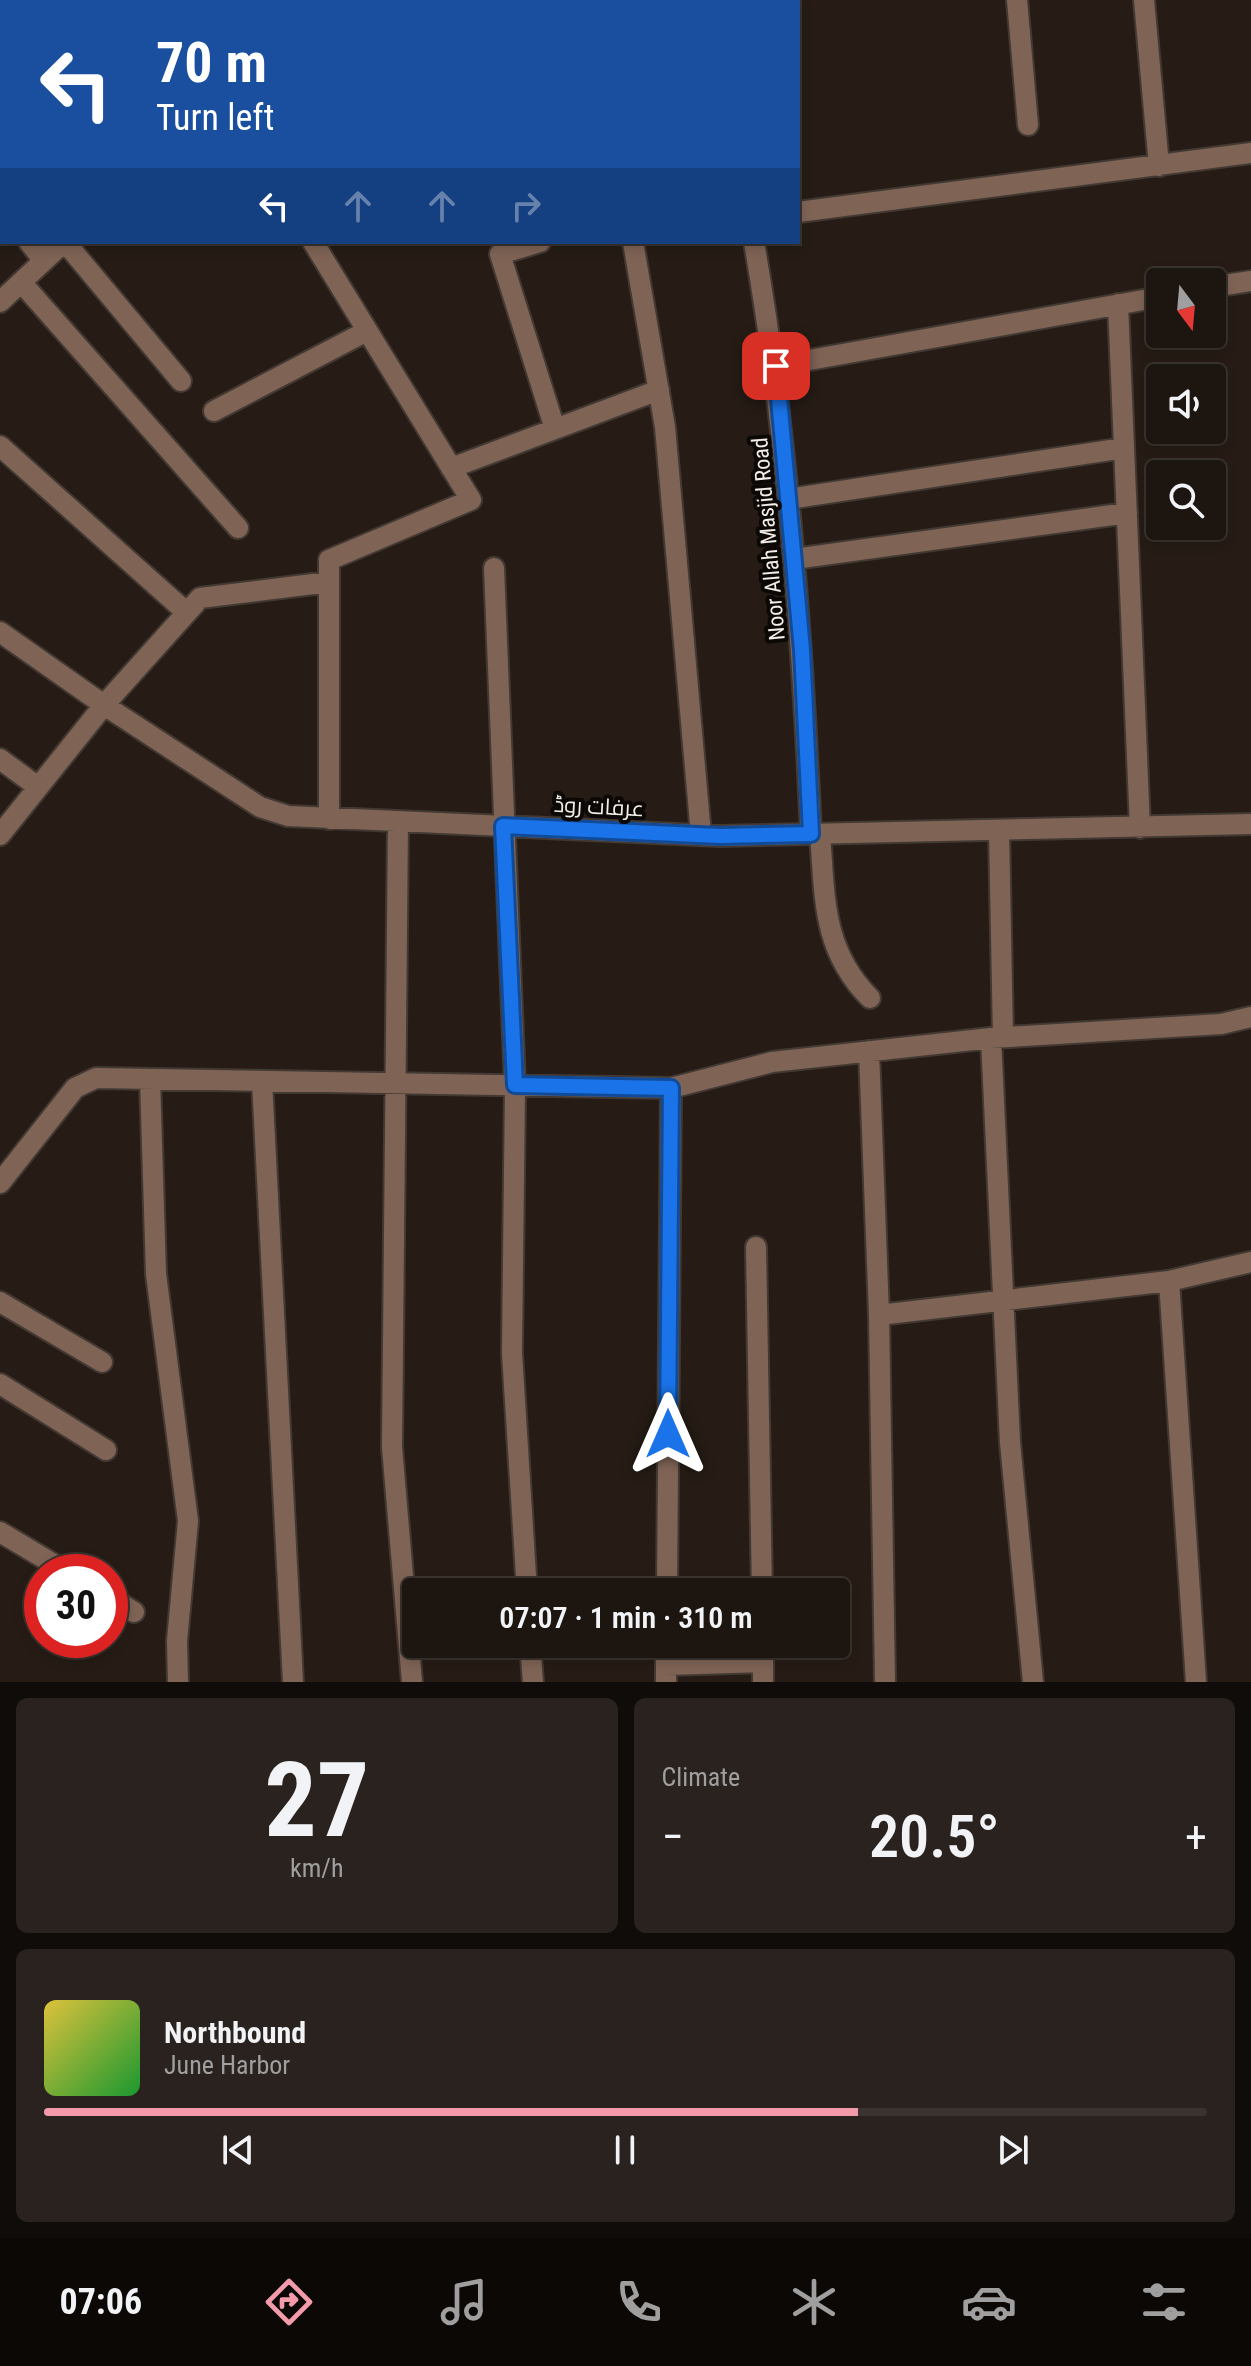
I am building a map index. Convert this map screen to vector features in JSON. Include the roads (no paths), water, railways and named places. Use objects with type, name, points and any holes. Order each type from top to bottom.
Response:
[{"type":"street","points":[[1017,0],[1028,125]]},
{"type":"street","points":[[1144,0],[1159,166]]},
{"type":"street","points":[[800,212],[1251,153]]},
{"type":"street","points":[[31,244],[44,261]]},
{"type":"street","points":[[0,302],[62,244]]},
{"type":"street","points":[[66,244],[181,381]]},
{"type":"street","points":[[314,244],[471,500],[329,560],[329,819]]},
{"type":"street","points":[[633,244],[659,390],[701,835]]},
{"type":"street","name":"Noor Allah Masjid Road","points":[[754,244],[776,366],[816,834],[827,919],[849,977],[870,998]]},
{"type":"street","points":[[516,246],[500,254],[555,429]]},
{"type":"street","points":[[1226,285],[1251,281]]},
{"type":"street","points":[[21,282],[238,528]]},
{"type":"street","points":[[776,366],[1146,299]]},
{"type":"street","points":[[1118,304],[1140,828]]},
{"type":"street","points":[[214,411],[367,331]]},
{"type":"street","points":[[451,468],[659,390]]},
{"type":"street","points":[[0,446],[186,612]]},
{"type":"street","points":[[788,499],[1124,448]]},
{"type":"street","points":[[794,559],[1127,513]]},
{"type":"street","points":[[494,568],[515,1085],[512,1353],[526,1578]]},
{"type":"street","points":[[0,835],[104,705],[200,598],[329,582]]},
{"type":"street","name":"عرفات روڈ","points":[[0,632],[104,705],[260,807],[288,816],[701,835],[1251,824]]},
{"type":"street","points":[[0,759],[38,787]]},
{"type":"street","points":[[398,822],[392,1447],[412,1682]]},
{"type":"street","points":[[999,830],[997,1038],[1010,1442],[1033,1682]]},
{"type":"street","points":[[0,1183],[75,1088],[96,1078],[671,1088],[772,1062],[997,1038],[1221,1024],[1251,1017]]},
{"type":"street","points":[[869,1051],[879,1315],[885,1682]]},
{"type":"street","points":[[150,1079],[156,1274],[188,1521],[177,1641],[178,1682]]},
{"type":"street","points":[[262,1081],[293,1682]]},
{"type":"street","points":[[667,1578],[671,1088]]},
{"type":"street","points":[[756,1247],[762,1578]]},
{"type":"street","points":[[879,1315],[1169,1281],[1251,1262]]},
{"type":"street","points":[[1169,1281],[1196,1682]]},
{"type":"street","points":[[0,1302],[102,1362]]},
{"type":"street","points":[[0,1384],[106,1450]]},
{"type":"street","points":[[0,1532],[37,1554]]},
{"type":"street","points":[[128,1608],[134,1612]]},
{"type":"street","points":[[531,1658],[533,1682]]},
{"type":"street","points":[[666,1664],[763,1663]]}]
